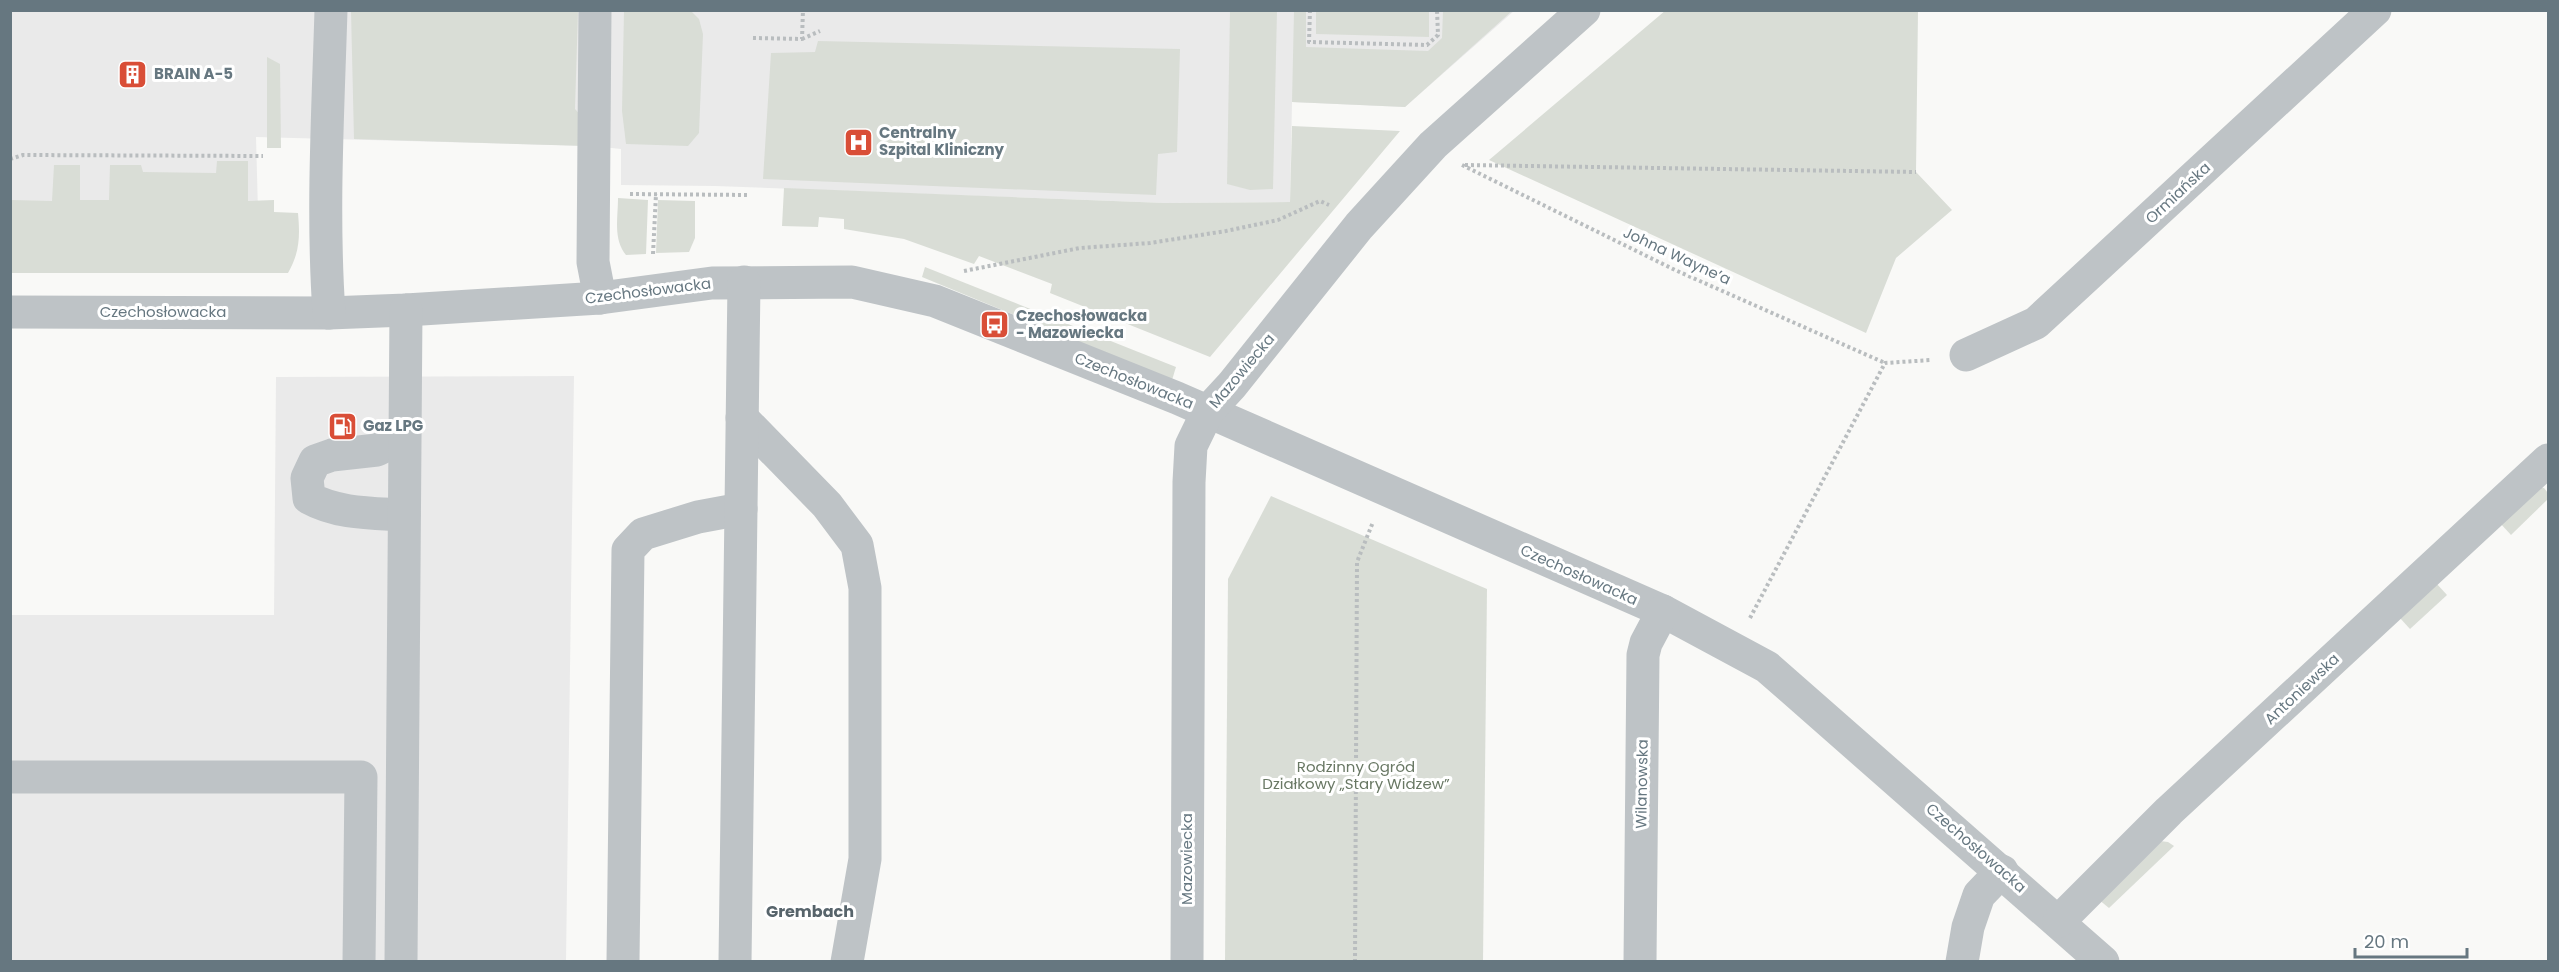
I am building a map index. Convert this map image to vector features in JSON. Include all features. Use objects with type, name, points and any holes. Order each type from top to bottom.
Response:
[{"type":"street","points":[[329,313],[327,254],[331,10]]},
{"type":"street","points":[[595,10],[593,262],[600,298]]},
{"type":"street","name":"Mazowiecka","points":[[1187,962],[1191,446],[1208,411],[1232,385],[1359,226],[1433,145],[1584,10]]},
{"type":"street","name":"Ormiańska","points":[[1966,355],[2036,323],[2375,10]]},
{"type":"street","points":[[735,962],[744,282]]},
{"type":"street","name":"Czechosłowacka","points":[[10,312],[329,313],[406,310],[600,298],[712,283],[744,282],[852,282],[935,301],[1208,411],[1663,611],[1732,647],[1767,668],[2002,871],[2103,962]]},
{"type":"street","points":[[401,962],[406,310]]},
{"type":"street","points":[[742,418],[827,505],[857,546],[865,588],[865,859],[847,962]]},
{"type":"street","points":[[404,438],[377,450],[332,455],[315,461],[307,478],[309,498],[324,506],[345,511],[404,516]]},
{"type":"street","name":"Antoniewska","points":[[2059,921],[2169,811],[2548,460]]},
{"type":"street","points":[[623,962],[628,550],[643,534],[698,517],[741,509]]},
{"type":"street","name":"Wilanowska","points":[[1640,962],[1643,655],[1646,642],[1663,611]]},
{"type":"street","points":[[10,777],[361,777],[359,962]]},
{"type":"street","points":[[1962,962],[1968,927],[1979,895],[2002,871]]},
{"type":"path","points":[[802,39],[803,10]]},
{"type":"path","points":[[1310,10],[1309,42],[1427,45],[1438,35],[1437,10]]},
{"type":"path","points":[[753,38],[802,39],[820,31]]},
{"type":"path","points":[[10,159],[23,155],[263,156]]},
{"type":"path","name":"Johna Wayne’a","points":[[1885,363],[1675,270],[1462,165],[1916,172]]},
{"type":"path","points":[[622,194],[747,195]]},
{"type":"path","points":[[653,258],[656,194]]},
{"type":"path","points":[[964,271],[1080,248],[1150,243],[1226,231],[1278,220],[1320,201],[1333,208]]},
{"type":"path","points":[[1732,647],[1885,363],[1966,355]]},
{"type":"path","points":[[1355,962],[1357,562],[1366,536],[1389,491]]},
{"type":"shaded area","name":"Centralny Szpital Kliniczny","points":[[11,11],[1514,11],[1405,107],[1292,102],[1290,202],[1165,203],[715,186],[621,185],[621,149],[593,146],[256,137],[259,249],[11,263]]},
{"type":"shaded area","points":[[574,376],[566,961],[11,962],[11,615],[274,615],[276,377]]},
{"type":"green space","points":[[1666,10],[1918,11],[1916,172],[1952,210],[1896,258],[1866,333],[1489,160]]},
{"type":"green space","points":[[351,11],[578,11],[575,109],[585,120],[586,146],[354,139]]},
{"type":"green space","points":[[624,11],[691,11],[699,19],[703,34],[699,133],[688,146],[626,144],[622,111]]},
{"type":"green space","points":[[1230,11],[1277,11],[1273,189],[1250,190],[1227,184]]},
{"type":"green space","points":[[1294,11],[1306,11],[1306,47],[1428,51],[1442,38],[1443,11],[1512,11],[1405,107],[1292,102]]},
{"type":"green space","points":[[1316,11],[1429,11],[1429,37],[1316,34]]},
{"type":"green space","points":[[818,41],[1180,49],[1177,152],[1158,154],[1156,195],[763,179],[771,53],[815,52]]},
{"type":"green space","points":[[267,57],[280,64],[281,148],[267,148]]},
{"type":"green space","points":[[1292,126],[1400,131],[1210,357],[1050,293],[1052,284],[979,256],[974,264],[904,239],[844,229],[844,219],[819,217],[818,227],[782,226],[784,188],[1165,203],[1290,202]]},
{"type":"green space","points":[[217,161],[248,161],[248,201],[274,200],[274,212],[298,213],[298,244],[288,273],[11,273],[11,200],[52,201],[54,165],[80,165],[80,200],[109,200],[110,165],[141,165],[143,172],[216,173]]},
{"type":"green space","points":[[618,198],[648,200],[646,254],[626,255],[622,249],[617,228]]},
{"type":"green space","points":[[658,200],[695,201],[695,238],[689,252],[656,253]]},
{"type":"green space","points":[[925,267],[1176,367],[1172,380],[922,277]]},
{"type":"green space","points":[[2538,487],[2544,488],[2548,493],[2548,499],[2511,535],[2500,523]]},
{"type":"green space","name":"Rodzinny Ogród Działkowy „Stary Widzew”","points":[[1271,496],[1487,589],[1483,961],[1225,961],[1228,579]]},
{"type":"green space","points":[[2436,583],[2447,595],[2410,629],[2400,618]]},
{"type":"green space","points":[[2160,841],[2174,846],[2109,908],[2098,899]]},
{"type":"place","name":"BRAIN A-5","points":[[133,74]]},
{"type":"place","name":"Centralny Szpital Kliniczny","points":[[858,142]]},
{"type":"place","name":"Czechosłowacka - Mazowiecka","points":[[995,325]]},
{"type":"place","name":"Gaz LPG","points":[[342,426]]},
{"type":"district","name":"Grembach","points":[[810,911]]}]
